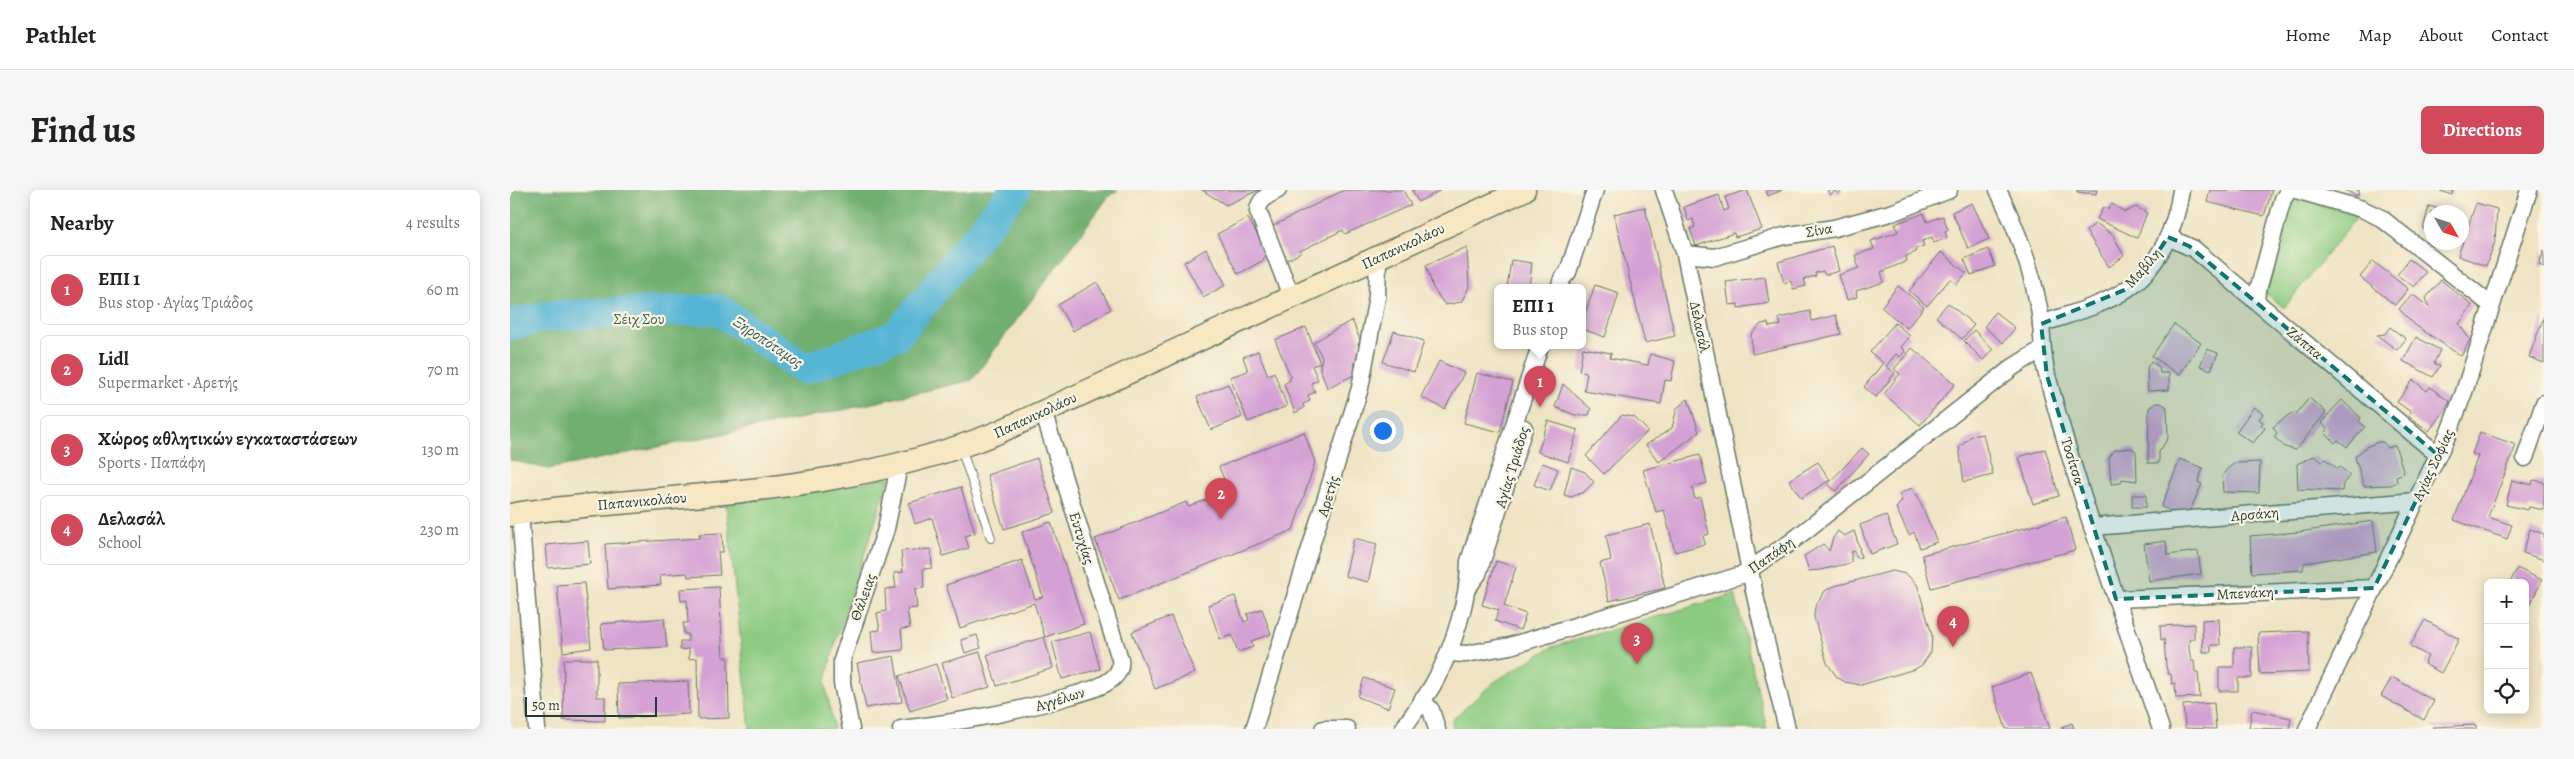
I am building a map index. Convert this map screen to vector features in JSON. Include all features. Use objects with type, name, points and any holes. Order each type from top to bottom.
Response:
[{"type":"main road","name":"Παπανικολάου","points":[[515,514],[782,486],[898,466],[961,448],[1524,190]]},
{"type":"street","points":[[1278,190],[1264,198],[1258,211],[1291,296]]},
{"type":"street","points":[[1568,280],[1595,190]]},
{"type":"street","name":"Δελασάλ","points":[[1664,190],[1685,254],[1751,569],[1787,729]]},
{"type":"street","name":"Σίνα","points":[[1685,254],[1715,257],[1784,236],[1834,228],[1894,212],[1949,190]]},
{"type":"street","name":"Τοσίτσα","points":[[1998,190],[2022,246],[2041,324],[2042,349],[2047,376],[2092,527],[2161,729]]},
{"type":"street","name":"Μαβίλη","points":[[2041,324],[2105,300],[2127,289],[2148,267],[2168,237],[2178,210],[2181,190]]},
{"type":"street","name":"Αγίας Σοφίας","points":[[2307,729],[2417,501],[2464,392],[2529,190]]},
{"type":"street","points":[[2255,301],[2291,191],[2362,209],[2381,218],[2491,306]]},
{"type":"street","name":"Ζάππα","points":[[2168,237],[2194,249],[2438,455]]},
{"type":"street","name":"Αρετής","points":[[1254,729],[1360,388],[1377,296],[1378,258]]},
{"type":"street","name":"Αγίας Τριάδος","points":[[1403,729],[1434,684],[1448,653],[1469,586],[1469,561],[1539,349]]},
{"type":"street","name":"Αγίας Τριάδος","points":[[1469,586],[1478,574],[1549,349]]},
{"type":"street","name":"Παπάφη","points":[[1448,653],[1466,654],[1510,646],[1728,580],[1751,569],[1791,542],[2017,364],[2042,349]]},
{"type":"street","points":[[2526,458],[2544,403]]},
{"type":"street","name":"Ευτυχίας","points":[[1043,411],[1120,666]]},
{"type":"street","name":"Θάλειας","points":[[851,729],[842,683],[842,660],[886,529],[898,466]]},
{"type":"street","name":"Αρσάκη","points":[[2092,527],[2417,501]]},
{"type":"street","points":[[515,514],[537,729]]},
{"type":"street","name":"Μπενάκη","points":[[2116,599],[2374,588]]},
{"type":"street","name":"Αγγέλων","points":[[901,729],[974,720],[1046,704],[1099,686],[1115,676],[1120,666]]},
{"type":"street","points":[[1422,700],[1431,710],[1437,729]]},
{"type":"street","points":[[1323,729],[1347,729]]},
{"type":"lane","points":[[961,448],[991,538]]},
{"type":"highlighted area","points":[[2168,237],[2189,246],[2438,455],[2374,588],[2116,599],[2047,376],[2041,324],[2127,289],[2148,267]]},
{"type":"green space","name":"Σέιχ Σου","points":[[510,190],[1118,190],[1109,196],[972,380],[843,410],[548,469],[510,460]]},
{"type":"green space","points":[[2291,196],[2358,215],[2284,308],[2264,292]]},
{"type":"green space","points":[[890,477],[836,640],[825,683],[834,729],[750,729],[726,503],[810,493]]},
{"type":"green space","points":[[1735,594],[1767,729],[1453,729],[1452,720],[1494,682],[1552,647]]},
{"type":"building","points":[[1202,190],[1259,190],[1226,205]]},
{"type":"building","points":[[1344,190],[1403,190],[1411,205],[1345,234],[1343,230],[1300,251],[1301,253],[1287,260],[1271,227]]},
{"type":"building","points":[[1412,190],[1441,190],[1418,202]]},
{"type":"building","points":[[1747,190],[1762,229],[1735,237],[1734,233],[1696,246],[1690,229],[1695,227],[1693,219],[1688,221],[1684,207],[1719,195],[1724,211],[1729,209],[1725,197]]},
{"type":"building","points":[[1766,190],[1782,190],[1768,196]]},
{"type":"building","points":[[1827,190],[1842,191],[1838,194],[1835,191],[1830,195]]},
{"type":"building","points":[[2077,190],[2097,190],[2096,194],[2077,192]]},
{"type":"building","points":[[2210,190],[2272,190],[2264,216],[2207,202]]},
{"type":"building","points":[[2344,190],[2359,190],[2358,196]]},
{"type":"building","points":[[2438,190],[2453,190],[2452,195]]},
{"type":"building","points":[[1972,203],[1989,239],[1968,248],[1952,212]]},
{"type":"building","points":[[2476,203],[2497,209],[2495,242],[2486,266],[2458,256],[2460,250],[2469,250],[2469,224]]},
{"type":"building","points":[[2112,204],[2125,212],[2136,207],[2147,213],[2137,238],[2097,219],[2103,208],[2108,209]]},
{"type":"building","points":[[1645,207],[1675,336],[1645,343],[1614,214]]},
{"type":"building","points":[[1924,213],[1927,222],[1943,216],[1948,230],[1945,231],[1947,238],[1934,243],[1932,237],[1922,241],[1924,246],[1915,249],[1916,252],[1906,256],[1907,261],[1881,272],[1884,282],[1856,291],[1857,297],[1847,300],[1839,275],[1859,268],[1855,255],[1874,249],[1871,241],[1898,232],[1895,224]]},
{"type":"building","points":[[1248,218],[1259,238],[1261,236],[1268,255],[1263,257],[1264,260],[1238,274],[1217,234]]},
{"type":"building","points":[[2096,223],[2113,235],[2124,256],[2109,267],[2086,231]]},
{"type":"building","points":[[1832,246],[1839,271],[1825,275],[1823,271],[1815,273],[1816,276],[1804,279],[1806,286],[1793,289],[1791,281],[1784,283],[1778,262]]},
{"type":"building","points":[[1467,247],[1469,287],[1461,302],[1445,305],[1433,288],[1426,265]]},
{"type":"building","points":[[1206,249],[1226,285],[1203,297],[1184,262]]},
{"type":"building","points":[[1988,249],[1995,266],[1971,275],[1964,259]]},
{"type":"building","points":[[2544,250],[2544,267],[2539,265]]},
{"type":"building","points":[[1941,252],[1966,273],[1957,284],[1950,279],[1927,306],[1909,291]]},
{"type":"building","points":[[2409,259],[2426,272],[2414,287],[2397,275]]},
{"type":"building","points":[[1511,260],[1532,263],[1529,284],[1508,284]]},
{"type":"building","points":[[2373,261],[2408,289],[2395,305],[2360,277]]},
{"type":"building","points":[[1765,277],[1769,303],[1738,308],[1738,304],[1729,305],[1726,282]]},
{"type":"building","points":[[2441,280],[2472,305],[2459,324],[2470,340],[2461,356],[2415,325],[2399,309],[2412,294],[2429,307],[2426,298]]},
{"type":"building","points":[[1097,282],[1111,309],[1073,331],[1058,305]]},
{"type":"building","points":[[1595,285],[1619,293],[1605,337],[1586,330],[1586,311]]},
{"type":"building","points":[[1898,286],[1924,307],[1907,328],[1881,307]]},
{"type":"building","points":[[1948,303],[1974,325],[1962,339],[1936,317]]},
{"type":"building","points":[[1810,311],[1812,321],[1836,315],[1841,334],[1752,354],[1751,335],[1761,324],[1768,323],[1769,327],[1781,325],[1779,318]]},
{"type":"building","points":[[1995,312],[2015,328],[2003,343],[1984,327]]},
{"type":"building","points":[[2544,316],[2544,363],[2529,357]]},
{"type":"building","points":[[1352,320],[1361,342],[1358,343],[1363,360],[1354,363],[1358,373],[1327,388],[1320,368],[1322,357],[1314,342]]},
{"type":"building","points":[[1895,323],[1910,336],[1901,347],[1905,351],[1900,357],[1896,354],[1886,366],[1895,373],[1876,397],[1864,387],[1883,363],[1870,352]]},
{"type":"building","points":[[2174,324],[2201,343],[2179,375],[2152,356]]},
{"type":"building","points":[[1306,327],[1320,363],[1312,366],[1318,380],[1311,383],[1315,392],[1308,395],[1310,401],[1303,404],[1304,408],[1295,413],[1284,384],[1290,380],[1290,375],[1275,340]]},
{"type":"building","points":[[2390,327],[2406,339],[2397,350],[2377,335],[2385,334]]},
{"type":"building","points":[[1974,330],[1993,350],[1983,360],[1964,341]]},
{"type":"building","points":[[1394,331],[1424,341],[1414,372],[1383,362]]},
{"type":"building","points":[[2416,337],[2440,350],[2434,363],[2440,366],[2433,377],[2403,361]]},
{"type":"building","points":[[1912,348],[1955,384],[1920,425],[1884,394],[1900,374],[1894,369]]},
{"type":"building","points":[[1583,349],[1586,349],[1611,353],[1610,358],[1648,365],[1650,354],[1675,361],[1671,381],[1665,380],[1661,404],[1584,391],[1587,373],[1579,371]]},
{"type":"building","points":[[2207,349],[2218,353],[2211,370],[2200,366]]},
{"type":"building","points":[[1258,351],[1268,375],[1274,372],[1287,406],[1248,422],[1230,377],[1248,371],[1243,357]]},
{"type":"building","points":[[1439,361],[1464,373],[1445,409],[1421,397]]},
{"type":"building","points":[[2151,361],[2159,367],[2160,373],[2169,373],[2169,390],[2148,391],[2147,368]]},
{"type":"building","points":[[1477,373],[1513,382],[1500,432],[1464,423]]},
{"type":"building","points":[[2413,380],[2427,391],[2430,387],[2450,402],[2429,431],[2408,416],[2411,412],[2397,402]]},
{"type":"building","points":[[1228,384],[1242,417],[1211,430],[1197,397]]},
{"type":"building","points":[[1563,384],[1591,409],[1589,415],[1575,415],[1555,407]]},
{"type":"building","points":[[2309,398],[2326,412],[2296,450],[2285,447],[2274,437],[2277,433],[2273,427],[2290,414],[2297,413]]},
{"type":"building","points":[[1688,399],[1699,432],[1659,462],[1646,445],[1672,428],[1677,408]]},
{"type":"building","points":[[2342,400],[2361,418],[2359,421],[2365,427],[2347,447],[2338,440],[2335,443],[2325,433],[2328,430],[2321,422]]},
{"type":"building","points":[[2156,403],[2161,403],[2167,407],[2168,438],[2159,452],[2159,463],[2148,463],[2149,408]]},
{"type":"building","points":[[2254,407],[2263,414],[2259,419],[2263,422],[2261,425],[2265,428],[2253,443],[2236,432]]},
{"type":"building","points":[[1622,415],[1634,417],[1648,431],[1604,474],[1586,456]]},
{"type":"building","points":[[1548,421],[1578,430],[1568,462],[1538,452]]},
{"type":"building","points":[[1304,432],[1315,462],[1293,530],[1119,600],[1095,539],[1186,502],[1188,507],[1229,491],[1219,467]]},
{"type":"building","points":[[2480,432],[2516,445],[2488,517],[2512,525],[2507,539],[2454,520],[2478,456],[2472,454]]},
{"type":"building","points":[[1983,434],[1993,475],[1964,482],[1959,448],[1971,436]]},
{"type":"building","points":[[2383,442],[2388,448],[2395,445],[2404,473],[2396,476],[2397,482],[2391,485],[2364,486],[2355,457],[2366,447]]},
{"type":"building","points":[[1862,448],[1869,454],[1836,491],[1828,484]]},
{"type":"building","points":[[2131,448],[2136,451],[2137,481],[2122,479],[2121,483],[2111,484],[2109,458],[2115,450]]},
{"type":"building","points":[[2045,449],[2059,496],[2033,504],[2019,457]]},
{"type":"building","points":[[1700,455],[1707,483],[1692,487],[1695,499],[1700,497],[1709,534],[1703,536],[1705,544],[1675,552],[1664,510],[1656,512],[1643,470]]},
{"type":"building","points":[[2314,456],[2322,462],[2325,459],[2350,475],[2343,484],[2342,491],[2298,489],[2297,464]]},
{"type":"building","points":[[1037,458],[1055,513],[1004,529],[987,475]]},
{"type":"building","points":[[2180,459],[2203,468],[2198,482],[2202,484],[2187,517],[2161,507]]},
{"type":"building","points":[[1818,462],[1830,480],[1801,498],[1789,480]]},
{"type":"building","points":[[2260,462],[2259,493],[2223,492],[2222,476],[2227,469],[2235,463]]},
{"type":"building","points":[[1542,463],[1558,469],[1550,491],[1534,485]]},
{"type":"building","points":[[1571,467],[1585,472],[1594,482],[1584,492],[1571,497],[1564,495]]},
{"type":"building","points":[[2512,480],[2532,485],[2533,480],[2544,482],[2544,510],[2529,507],[2528,510],[2506,505]]},
{"type":"building","points":[[961,487],[975,533],[965,536],[969,548],[943,556],[932,518],[915,524],[909,503]]},
{"type":"building","points":[[1912,488],[1915,495],[1917,494],[1937,542],[1920,548],[1914,532],[1909,535],[1896,508],[1902,501],[1899,494]]},
{"type":"building","points":[[2132,495],[2146,495],[2146,507],[2132,507]]},
{"type":"building","points":[[1886,515],[1897,544],[1870,554],[1860,525]]},
{"type":"building","points":[[2066,517],[2075,550],[1931,588],[1922,555]]},
{"type":"building","points":[[2373,521],[2377,552],[2304,563],[2303,570],[2252,573],[2250,536],[2299,532]]},
{"type":"building","points":[[1051,522],[1084,624],[1045,637],[1034,603],[960,628],[946,585],[1022,560],[1035,599],[1043,597],[1022,532]]},
{"type":"building","points":[[1650,524],[1665,588],[1609,601],[1600,563],[1611,560],[1606,535]]},
{"type":"building","points":[[2530,529],[2544,534],[2544,560],[2523,553]]},
{"type":"building","points":[[1838,531],[1844,536],[1854,531],[1861,557],[1857,558],[1854,551],[1851,552],[1851,563],[1809,571],[1804,556],[1823,544],[1829,551],[1833,538]]},
{"type":"building","points":[[722,533],[723,552],[718,552],[720,575],[688,577],[687,573],[660,575],[661,585],[608,589],[605,544],[700,538],[699,534]]},
{"type":"building","points":[[1354,538],[1377,544],[1368,582],[1345,576]]},
{"type":"building","points":[[588,541],[590,564],[548,568],[546,545]]},
{"type":"building","points":[[2166,541],[2168,555],[2198,551],[2201,574],[2149,581],[2144,544]]},
{"type":"building","points":[[931,549],[932,568],[923,569],[924,588],[915,589],[917,608],[907,609],[910,628],[901,629],[903,650],[873,653],[871,631],[880,630],[877,613],[886,611],[885,589],[896,588],[894,573],[903,572],[901,551]]},
{"type":"building","points":[[1496,561],[1516,567],[1504,606],[1526,614],[1520,630],[1495,621],[1499,610],[1482,605]]},
{"type":"building","points":[[2517,568],[2542,580],[2529,607],[2529,579],[2512,579]]},
{"type":"building","points":[[1892,571],[1906,574],[1917,584],[1932,635],[1931,652],[1922,665],[1915,669],[1861,685],[1845,682],[1837,677],[1827,663],[1814,617],[1815,607],[1825,591],[1831,587]]},
{"type":"building","points":[[584,583],[591,648],[563,652],[557,585]]},
{"type":"building","points":[[719,587],[723,657],[728,657],[729,718],[698,719],[697,658],[689,659],[689,649],[680,650],[680,641],[688,641],[688,634],[684,634],[683,623],[688,623],[687,600],[681,601],[680,589]]},
{"type":"building","points":[[1235,596],[1244,622],[1249,620],[1247,614],[1262,609],[1271,634],[1251,641],[1253,647],[1238,652],[1232,635],[1220,639],[1208,605]]},
{"type":"building","points":[[1171,616],[1195,673],[1155,689],[1132,632]]},
{"type":"building","points":[[664,618],[667,647],[604,650],[601,624]]},
{"type":"building","points":[[2219,619],[2220,645],[2211,645],[2211,652],[2203,652],[2202,620]]},
{"type":"building","points":[[2425,620],[2459,639],[2441,673],[2424,664],[2428,656],[2410,646]]},
{"type":"building","points":[[2194,624],[2194,639],[2189,640],[2189,649],[2191,661],[2194,661],[2195,672],[2198,672],[2200,697],[2176,698],[2175,683],[2172,684],[2171,674],[2168,674],[2166,666],[2164,639],[2161,640],[2160,626]]},
{"type":"building","points":[[2308,631],[2309,672],[2260,674],[2258,633]]},
{"type":"building","points":[[1090,632],[1100,669],[1062,679],[1052,642]]},
{"type":"building","points":[[977,635],[981,648],[965,653],[961,640]]},
{"type":"building","points":[[1044,637],[1053,668],[997,686],[987,655]]},
{"type":"building","points":[[2234,647],[2252,647],[2252,678],[2238,678],[2238,691],[2219,691],[2219,667],[2234,667]]},
{"type":"building","points":[[980,652],[990,687],[952,698],[942,663]]},
{"type":"building","points":[[894,656],[902,702],[866,708],[857,663]]},
{"type":"building","points":[[564,659],[597,659],[597,697],[605,697],[605,721],[563,720]]},
{"type":"building","points":[[936,664],[947,699],[910,711],[899,676]]},
{"type":"building","points":[[2031,673],[2050,729],[2006,729],[1992,687]]},
{"type":"building","points":[[2392,677],[2434,701],[2424,720],[2381,696]]},
{"type":"building","points":[[1364,678],[1395,688],[1388,708],[1358,697]]},
{"type":"building","points":[[688,681],[689,714],[619,718],[618,684]]},
{"type":"building","points":[[2214,703],[2216,729],[2185,728],[2183,705]]},
{"type":"building","points":[[2252,710],[2291,718],[2289,729],[2249,728]]},
{"type":"building","points":[[2072,723],[2074,729],[2062,729],[2061,727]]},
{"type":"building","points":[[2476,725],[2476,729],[2433,729],[2433,727]]},
{"type":"waterway","name":"Ξηροπόταμος","points":[[510,325],[548,316],[718,309],[805,369],[897,335],[1015,190]]},
{"type":"place","name":"ΕΠΙ 1","points":[[1540,407]]},
{"type":"place","name":"Lidl","points":[[1221,519]]},
{"type":"place","name":"Δελασάλ","points":[[1953,647]]},
{"type":"place","name":"Χώρος αθλητικών εγκαταστάσεων","points":[[1637,664]]}]
